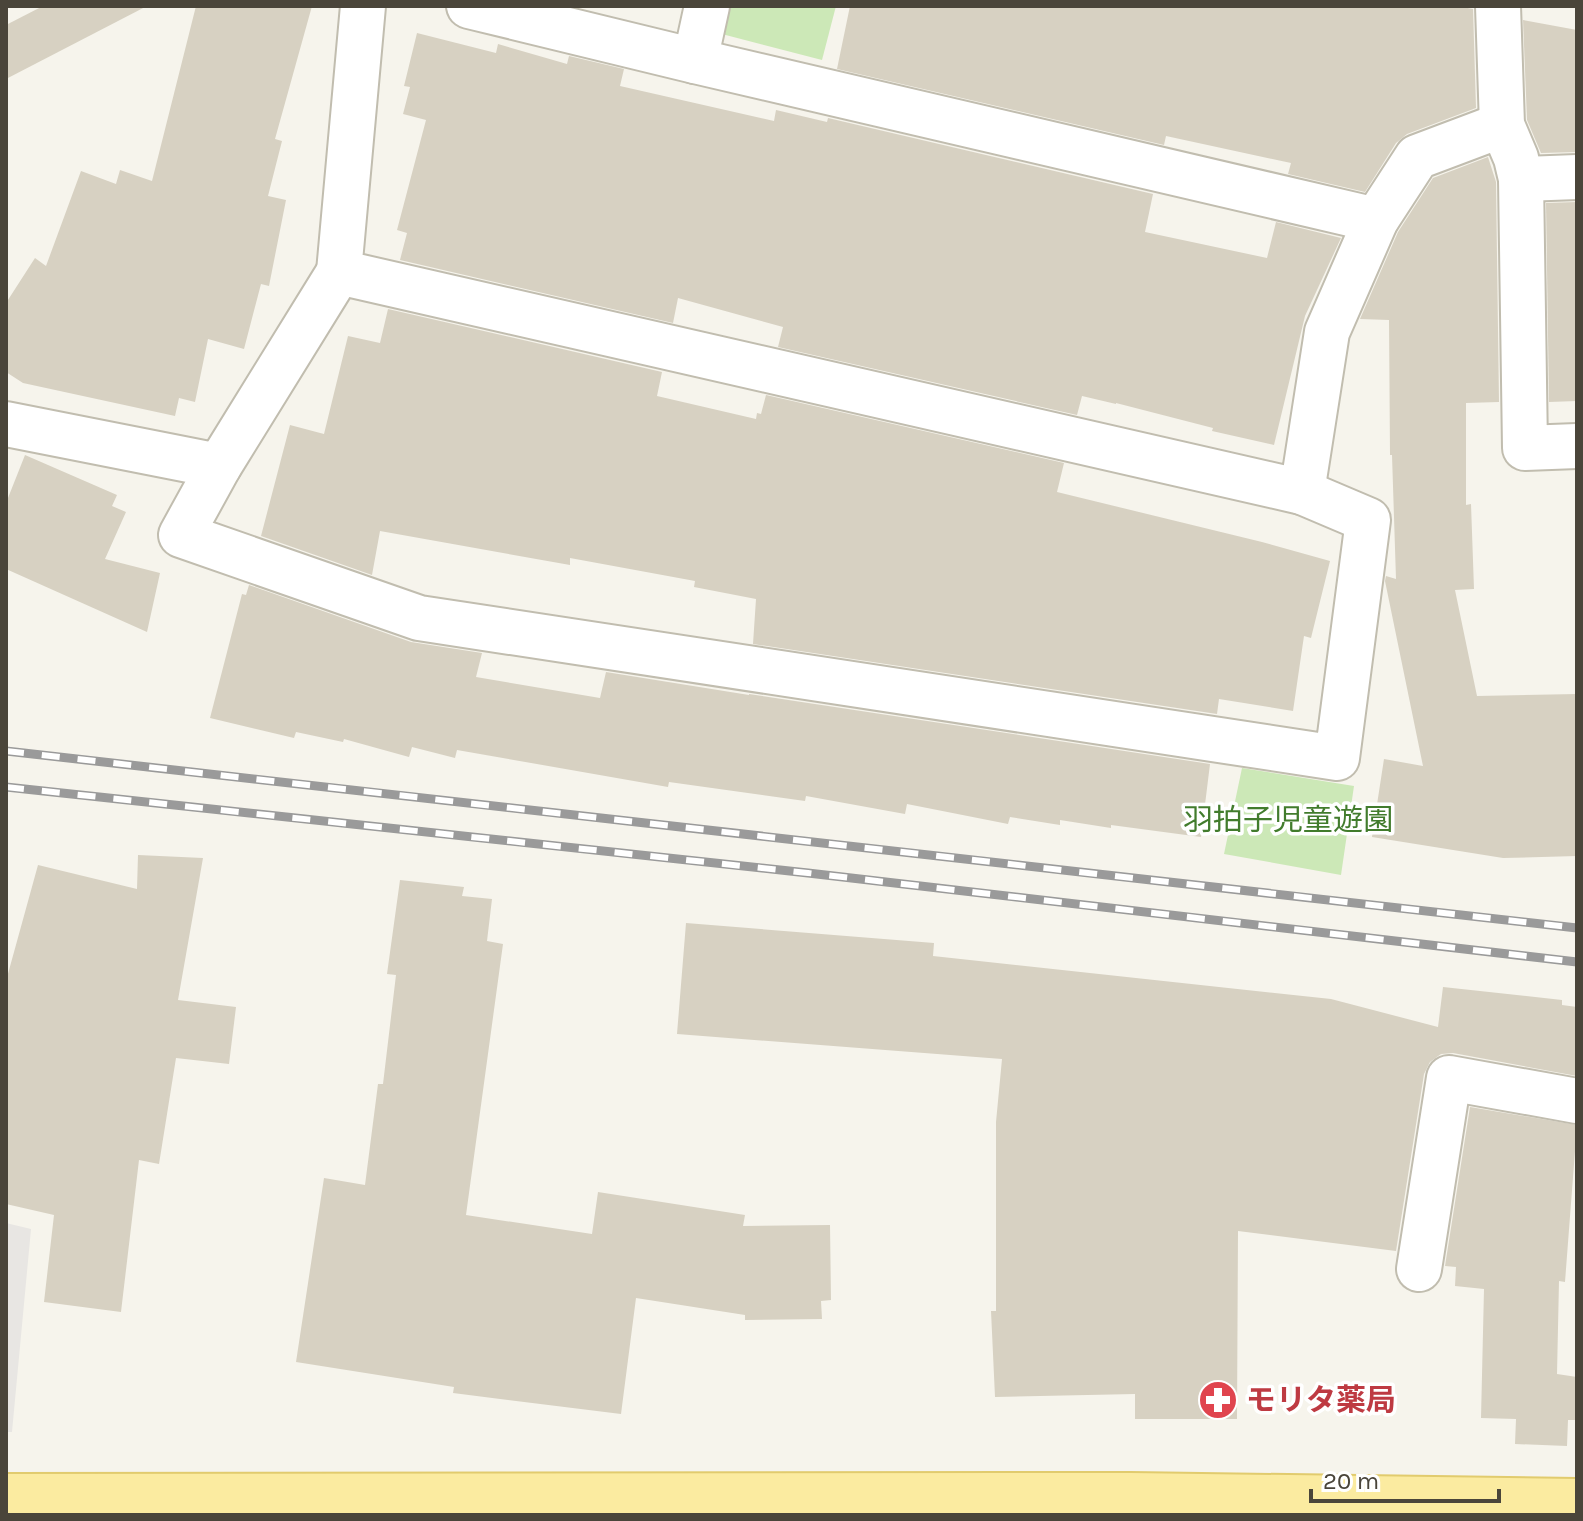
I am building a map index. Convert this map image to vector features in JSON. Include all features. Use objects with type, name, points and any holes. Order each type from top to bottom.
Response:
[{"type":"main road","points":[[6,1496],[1128,1505],[1577,1501]]},
{"type":"street","points":[[339,272],[1302,492],[1368,520],[1337,758],[419,618],[181,535],[219,466],[339,272],[363,6]]},
{"type":"street","points":[[469,6],[1376,220]]},
{"type":"street","points":[[695,61],[707,6]]},
{"type":"street","points":[[1498,6],[1502,125],[1521,179],[1525,448],[1577,446]]},
{"type":"street","points":[[1302,492],[1327,332],[1376,220],[1417,157],[1502,125]]},
{"type":"street","points":[[1521,179],[1577,177]]},
{"type":"street","points":[[6,424],[219,466]]},
{"type":"street","points":[[1419,1269],[1449,1078],[1577,1101]]},
{"type":"green space","points":[[725,6],[836,6],[822,60],[718,33]]},
{"type":"green space","name":"羽拍子児童遊園","points":[[1242,768],[1354,786],[1341,875],[1224,854]]},
{"type":"shaded area","points":[[6,1223],[31,1229],[12,1432],[6,1432]]},
{"type":"building","points":[[43,6],[147,6],[6,79],[6,25]]},
{"type":"building","points":[[196,6],[312,6],[275,139],[282,141],[268,196],[286,200],[269,286],[261,284],[244,349],[208,339],[195,402],[179,398],[175,416],[23,383],[6,372],[6,303],[35,258],[46,266],[81,171],[116,184],[120,170],[152,181]]},
{"type":"building","points":[[850,6],[1457,6],[1473,9],[1476,108],[1407,134],[1396,143],[1365,192],[1288,174],[1291,163],[1166,136],[1164,145],[837,69]]},
{"type":"building","points":[[1523,20],[1577,30],[1577,152],[1541,153],[1527,120]]},
{"type":"building","points":[[417,33],[496,53],[498,44],[567,64],[569,56],[624,69],[620,86],[774,121],[776,110],[827,122],[828,118],[1153,194],[1145,232],[1267,258],[1276,222],[1341,238],[1305,316],[1274,445],[1082,396],[1077,415],[778,347],[783,327],[678,298],[673,323],[400,260],[407,233],[397,230],[426,120],[403,114],[410,87],[404,86]]},
{"type":"building","points":[[1488,157],[1496,182],[1499,402],[1466,403],[1466,505],[1471,504],[1474,589],[1455,590],[1477,696],[1577,694],[1577,856],[1503,858],[1372,837],[1384,759],[1423,766],[1385,581],[1386,576],[1396,579],[1390,455],[1389,320],[1360,319],[1398,232],[1433,178]]},
{"type":"building","points":[[1577,202],[1577,401],[1549,402],[1546,203]]},
{"type":"building","points":[[388,309],[662,372],[657,396],[756,419],[757,413],[761,414],[766,395],[1064,463],[1057,492],[1330,561],[1311,638],[1304,636],[1293,711],[1219,699],[1217,714],[753,644],[756,599],[694,587],[695,581],[570,558],[570,565],[380,531],[372,575],[261,536],[290,425],[324,434],[348,336],[380,343]]},
{"type":"building","points":[[25,455],[117,495],[112,506],[126,512],[105,559],[160,573],[147,632],[6,569],[6,503]]},
{"type":"building","points":[[249,585],[411,642],[482,653],[476,677],[600,698],[606,672],[1210,764],[1201,837],[1060,820],[1060,825],[1010,817],[1008,824],[907,804],[905,814],[806,796],[805,801],[669,782],[668,787],[457,750],[455,758],[412,747],[409,757],[344,739],[343,742],[296,732],[294,738],[210,718],[242,594],[246,595]]},
{"type":"building","points":[[138,855],[203,858],[178,1000],[236,1007],[229,1064],[176,1058],[159,1164],[139,1160],[121,1312],[44,1302],[54,1215],[6,1204],[6,981],[38,865],[137,889]]},
{"type":"building","points":[[400,880],[464,887],[462,896],[492,899],[487,941],[503,944],[466,1215],[592,1234],[598,1192],[745,1215],[743,1226],[830,1225],[831,1300],[821,1301],[822,1319],[745,1320],[745,1315],[636,1298],[621,1414],[453,1393],[454,1387],[296,1362],[324,1178],[365,1185],[378,1084],[383,1084],[396,975],[387,974]]},
{"type":"building","points":[[686,923],[934,943],[933,956],[1331,999],[1438,1027],[1443,987],[1562,1000],[1562,1005],[1577,1007],[1577,1076],[1453,1053],[1441,1054],[1430,1062],[1424,1074],[1396,1251],[1238,1231],[1237,1419],[1135,1419],[1135,1394],[995,1397],[991,1311],[996,1311],[996,1122],[1002,1059],[677,1034]]},
{"type":"building","points":[[1470,1107],[1577,1125],[1565,1282],[1559,1281],[1557,1374],[1577,1377],[1577,1420],[1568,1420],[1567,1446],[1515,1444],[1516,1419],[1481,1418],[1484,1289],[1455,1286],[1456,1267],[1445,1266]]},
{"type":"railway","points":[[6,751],[1577,928]]},
{"type":"railway","points":[[6,787],[808,873],[1577,962]]},
{"type":"place","name":"モリタ薬局","points":[[1218,1400]]}]
